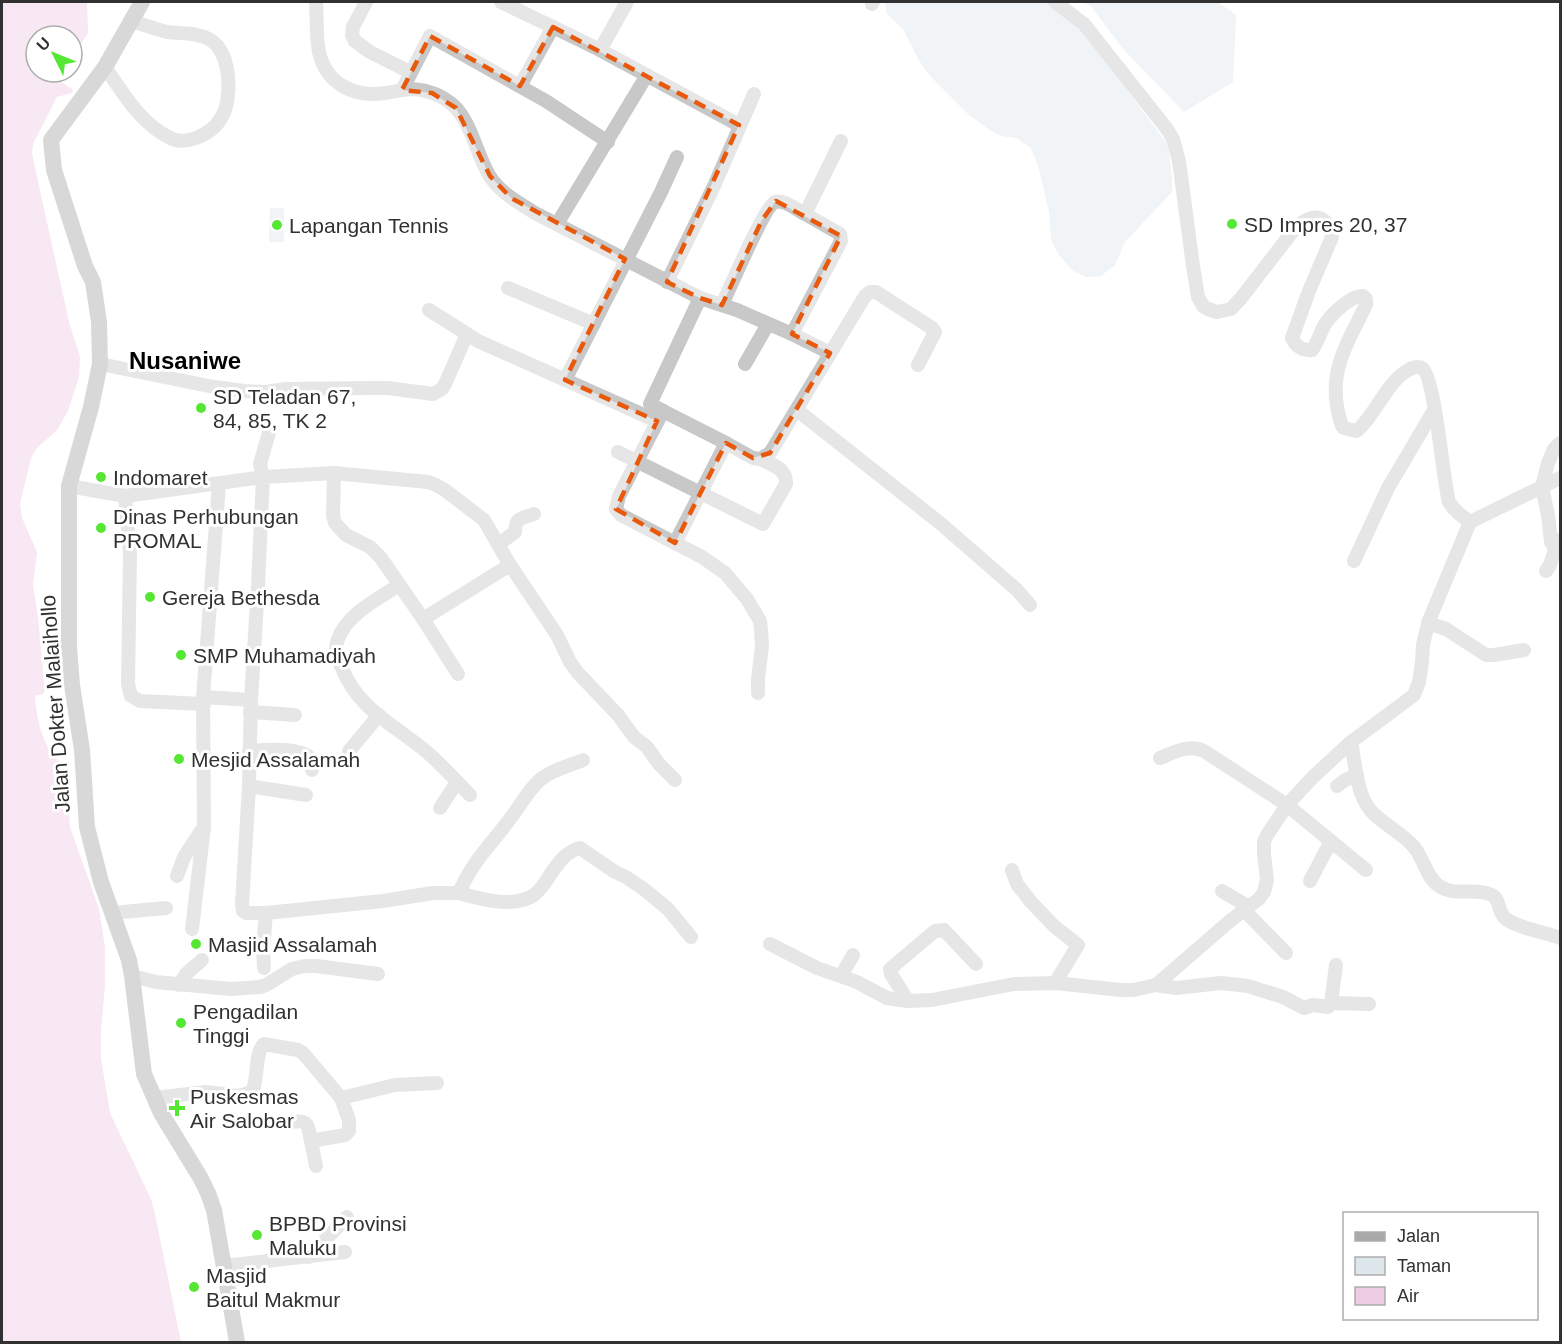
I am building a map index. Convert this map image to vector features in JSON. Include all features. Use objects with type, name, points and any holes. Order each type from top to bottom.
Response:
[{"type":"main road","name":"Jalan Dokter Malaihollo","points":[[142,2],[105,67],[51,140],[54,171],[85,266],[93,282],[99,322],[100,364],[91,407],[69,486],[69,636],[72,685],[82,750],[87,827],[101,882],[129,960],[144,1074],[161,1113],[208,1192],[214,1210],[237,1342]]},
{"type":"street","points":[[316,2],[319,52],[331,76],[339,84],[359,93],[386,93],[414,89],[440,96],[456,108],[490,176],[498,187],[511,198],[535,213],[667,282],[700,298],[737,310],[830,353]]},
{"type":"street","points":[[366,2],[353,27],[352,35],[355,41],[370,52],[410,72]]},
{"type":"street","points":[[501,2],[600,50],[739,125]]},
{"type":"street","points":[[600,50],[627,2]]},
{"type":"street","points":[[1055,2],[1083,24],[1173,139],[1183,186],[1198,297],[1203,306],[1217,312],[1231,309],[1296,228],[1306,220],[1317,217],[1327,222],[1332,237],[1292,338],[1298,346],[1307,351],[1312,350],[1332,316],[1354,297],[1363,296],[1366,305],[1347,341],[1337,370],[1336,400],[1342,426],[1356,431],[1359,429],[1399,376],[1409,369],[1422,368],[1430,384],[1449,502],[1452,508],[1470,522]]},
{"type":"street","points":[[105,67],[130,105],[171,138],[178,141],[195,139],[205,134],[221,119],[228,100],[227,74],[225,60],[214,42],[197,35],[154,29],[132,21]]},
{"type":"street","points":[[520,86],[553,27]]},
{"type":"street","points":[[402,90],[430,36],[520,86],[608,142]]},
{"type":"street","points":[[557,224],[647,75]]},
{"type":"street","points":[[667,282],[714,186],[754,94]]},
{"type":"street","points":[[805,214],[841,141]]},
{"type":"street","points":[[565,380],[677,157]]},
{"type":"street","points":[[722,305],[762,220],[772,204],[776,201],[783,202],[838,232],[841,238],[792,334]]},
{"type":"street","points":[[508,288],[594,324]]},
{"type":"street","points":[[760,459],[770,453],[865,296],[870,292],[876,292],[935,332],[918,365]]},
{"type":"street","points":[[647,410],[700,298]]},
{"type":"street","points":[[429,310],[467,334],[565,380],[647,410],[726,443],[753,458],[760,459],[783,471],[786,484],[763,524],[618,452]]},
{"type":"street","points":[[745,364],[768,324]]},
{"type":"street","points":[[100,364],[244,391],[388,388],[433,394],[442,389],[446,382],[467,334]]},
{"type":"street","points":[[797,410],[940,523],[1017,590],[1030,605]]},
{"type":"street","points":[[1354,561],[1388,488],[1434,410]]},
{"type":"street","points":[[660,416],[619,496],[616,509],[621,515],[702,557],[725,573],[747,599],[760,621],[762,646],[758,693]]},
{"type":"street","points":[[270,429],[260,464],[263,477],[242,907],[244,912],[266,913],[383,901],[433,893],[459,893],[492,901],[522,900],[535,894],[565,856],[580,848],[645,890],[668,909],[691,937]]},
{"type":"street","points":[[675,543],[726,443]]},
{"type":"street","points":[[1546,571],[1555,548],[1551,542],[1548,515],[1548,463],[1554,449],[1560,443]]},
{"type":"street","points":[[69,486],[125,496],[263,477],[334,473],[412,480],[436,485],[484,520],[510,565],[557,635],[578,673],[675,780]]},
{"type":"street","points":[[334,473],[333,515],[335,523],[345,536],[376,552],[423,619],[458,675]]},
{"type":"street","points":[[1156,985],[1259,899],[1266,887],[1264,842],[1287,805],[1351,742],[1414,695],[1419,682],[1428,623],[1470,522],[1549,482]]},
{"type":"street","points":[[192,929],[204,827],[204,701],[219,484]]},
{"type":"street","points":[[125,496],[130,553],[129,691],[131,696],[140,701],[204,701],[251,706],[295,715]]},
{"type":"street","points":[[499,544],[515,532],[515,525],[519,520],[534,514]]},
{"type":"street","points":[[423,619],[510,565]]},
{"type":"street","points":[[399,585],[349,621],[337,642],[336,651],[347,680],[359,698],[426,751],[470,795]]},
{"type":"street","points":[[1428,623],[1446,629],[1486,654],[1494,655],[1524,650]]},
{"type":"street","points":[[349,751],[379,715]]},
{"type":"street","points":[[1351,742],[1362,797],[1368,808],[1414,846],[1431,878],[1438,885],[1451,892],[1472,891],[1490,894],[1497,900],[1501,915],[1507,921],[1560,938]]},
{"type":"street","points":[[1160,758],[1184,749],[1199,749],[1287,805],[1366,870]]},
{"type":"street","points":[[249,751],[303,752],[309,757],[312,770]]},
{"type":"street","points":[[459,893],[476,861],[538,782],[548,774],[583,760]]},
{"type":"street","points":[[1337,786],[1357,775]]},
{"type":"street","points":[[440,808],[457,782]]},
{"type":"street","points":[[249,786],[306,795]]},
{"type":"street","points":[[177,876],[184,857],[204,827]]},
{"type":"street","points":[[1310,881],[1331,841]]},
{"type":"street","points":[[1012,870],[1017,884],[1032,902],[1054,926],[1078,945],[1055,983]]},
{"type":"street","points":[[1222,891],[1247,909],[1286,953]]},
{"type":"street","points":[[112,912],[166,908]]},
{"type":"street","points":[[264,968],[266,913]]},
{"type":"street","points":[[908,1001],[891,974],[891,969],[935,931],[944,930],[976,964]]},
{"type":"street","points":[[770,944],[817,968],[857,982],[887,998],[908,1001],[932,1000],[1014,984],[1055,983],[1133,990],[1156,985],[1176,988],[1221,983],[1262,989],[1304,1008],[1313,1005],[1328,1007],[1332,1003],[1336,965]]},
{"type":"street","points":[[841,976],[853,955]]},
{"type":"street","points":[[179,985],[186,974],[202,960]]},
{"type":"street","points":[[132,976],[156,982],[219,989],[254,988],[266,985],[292,969],[311,966],[378,974]]},
{"type":"street","points":[[1332,1003],[1369,1004]]},
{"type":"street","points":[[154,1098],[206,1092],[239,1096],[252,1092],[257,1077],[259,1050],[264,1044],[298,1050],[340,1098],[349,1120],[349,1131],[345,1135],[311,1141]]},
{"type":"street","points":[[340,1098],[395,1085],[437,1083]]},
{"type":"street","points":[[289,1122],[306,1122],[316,1166]]},
{"type":"street","points":[[309,1257],[347,1217]]},
{"type":"street","points":[[224,1266],[345,1252]]},
{"type":"highlighted area","points":[[553,27],[739,125],[667,282],[700,298],[722,305],[762,220],[776,201],[841,236],[792,334],[830,353],[770,453],[753,458],[726,443],[675,543],[616,509],[657,421],[565,380],[625,259],[511,198],[490,176],[456,108],[432,93],[402,90],[430,36],[520,86]]},
{"type":"green space","points":[[885,2],[1052,2],[1082,30],[1168,145],[1172,192],[1125,242],[1115,265],[1101,276],[1086,277],[1072,270],[1058,254],[1051,239],[1049,212],[1038,165],[1030,147],[1016,138],[1001,136],[991,131],[969,115],[930,76],[918,59],[903,29],[886,13]]},
{"type":"green space","points":[[1083,2],[1218,2],[1236,15],[1233,82],[1184,112],[1123,49],[1091,6]]},
{"type":"green space","name":"Lapangan Tennis","points":[[270,208],[284,208],[284,242],[269,242]]},
{"type":"water","points":[[2,2],[89,2],[87,3],[88,33],[84,39],[84,24],[24,24],[24,84],[64,84],[73,91],[57,97],[33,144],[32,154],[69,322],[80,357],[79,377],[68,411],[57,430],[36,449],[31,458],[20,504],[22,518],[37,552],[33,585],[45,690],[43,694],[35,696],[38,718],[44,740],[51,753],[66,766],[70,827],[99,909],[105,947],[101,1059],[110,1113],[151,1199],[181,1342],[2,1342]]},
{"type":"place","name":"SD Impres 20, 37","points":[[1232,224]]},
{"type":"place","name":"Lapangan Tennis","points":[[277,225]]},
{"type":"place","name":"SD Teladan 67, 84, 85, TK 2","points":[[201,408]]},
{"type":"place","name":"Indomaret","points":[[101,477]]},
{"type":"place","name":"Dinas Perhubungan PROMAL","points":[[101,528]]},
{"type":"place","name":"Gereja Bethesda","points":[[150,597]]},
{"type":"place","name":"SMP Muhamadiyah","points":[[181,655]]},
{"type":"place","name":"Mesjid Assalamah","points":[[179,759]]},
{"type":"place","name":"Masjid Assalamah","points":[[196,944]]},
{"type":"place","name":"Pengadilan Tinggi","points":[[181,1023]]},
{"type":"place","name":"Puskesmas Air Salobar","points":[[177,1108]]},
{"type":"place","name":"BPBD Provinsi Maluku","points":[[257,1235]]},
{"type":"place","name":"Masjid Baitul Makmur","points":[[194,1287]]},
{"type":"district","name":"Nusaniwe","points":[[185,360]]}]
